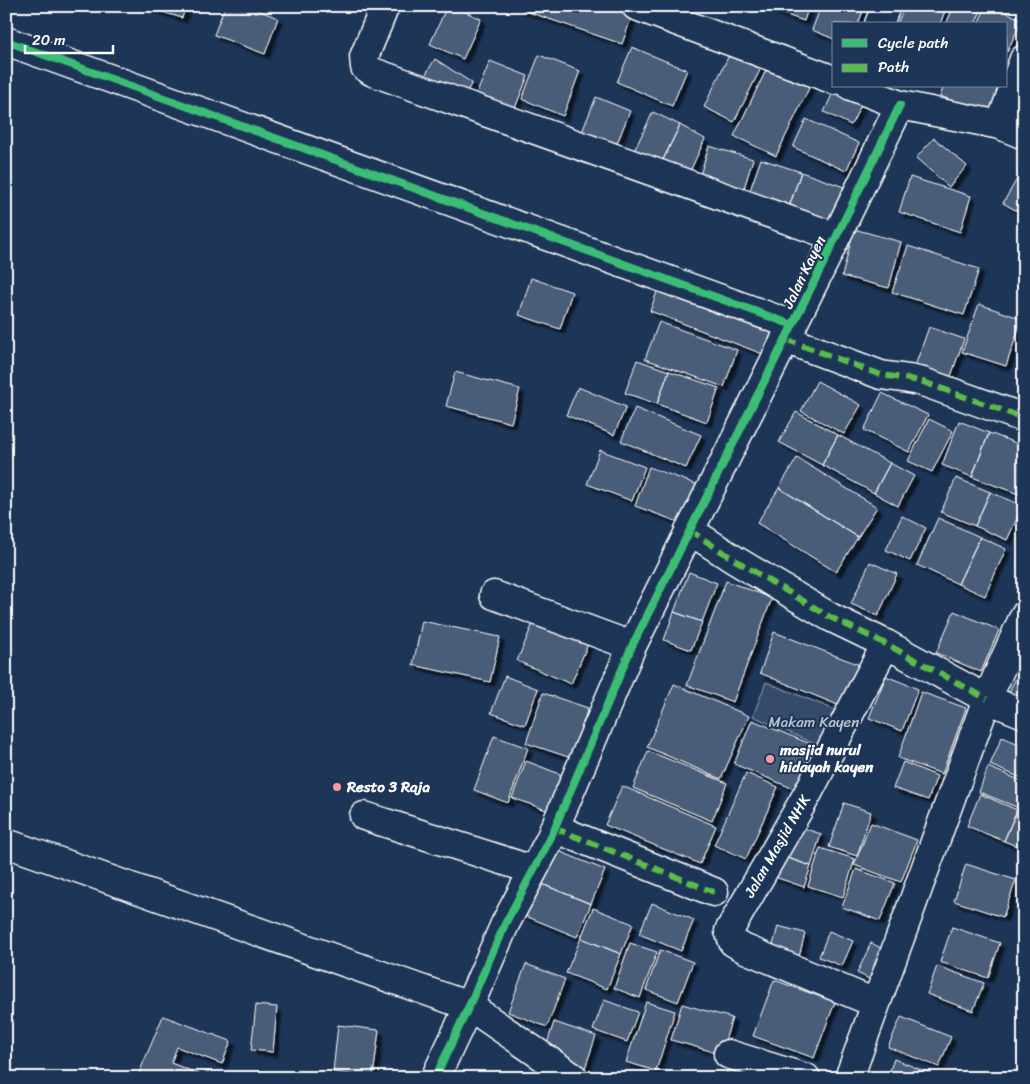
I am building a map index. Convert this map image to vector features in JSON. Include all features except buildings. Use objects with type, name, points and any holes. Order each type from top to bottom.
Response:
[{"type":"street","points":[[385,6],[364,57],[365,67],[373,72],[836,237]]},
{"type":"street","points":[[636,6],[832,79]]},
{"type":"street","points":[[880,22],[886,6]]},
{"type":"street","points":[[6,41],[789,332],[881,375],[923,382],[1024,418]]},
{"type":"street","points":[[856,88],[900,104],[1012,130],[1024,59]]},
{"type":"street","name":"Jalan Kayen","points":[[435,1078],[505,924],[554,828],[632,646],[836,237],[900,104]]},
{"type":"street","points":[[689,530],[830,617],[886,644],[987,699],[1024,714]]},
{"type":"street","points":[[494,595],[632,646]]},
{"type":"street","points":[[849,1078],[987,699],[1024,616]]},
{"type":"street","name":"Jalan Masjid NHK","points":[[876,1003],[733,942],[729,931],[808,793],[886,644]]},
{"type":"street","points":[[364,816],[533,870]]},
{"type":"street","points":[[554,828],[714,892]]},
{"type":"street","points":[[6,843],[469,1006],[574,1078]]},
{"type":"street","points":[[728,1054],[806,1078]]},
{"type":"green space","name":"Makam Kayen","points":[[766,682],[840,712],[826,749],[753,716]]},
{"type":"marked path","points":[[785,339],[881,375],[923,382],[1024,418]]},
{"type":"marked path","points":[[689,530],[830,617],[886,644],[987,699]]},
{"type":"marked path","points":[[554,828],[714,892]]},
{"type":"cycle path","points":[[6,41],[793,325]]},
{"type":"cycle path","points":[[435,1078],[505,924],[550,839],[632,646],[826,258],[900,105]]},
{"type":"place","name":"masjid nurul hidayah kayen","points":[[770,759]]},
{"type":"place","name":"Resto 3 Raja","points":[[337,787]]}]
